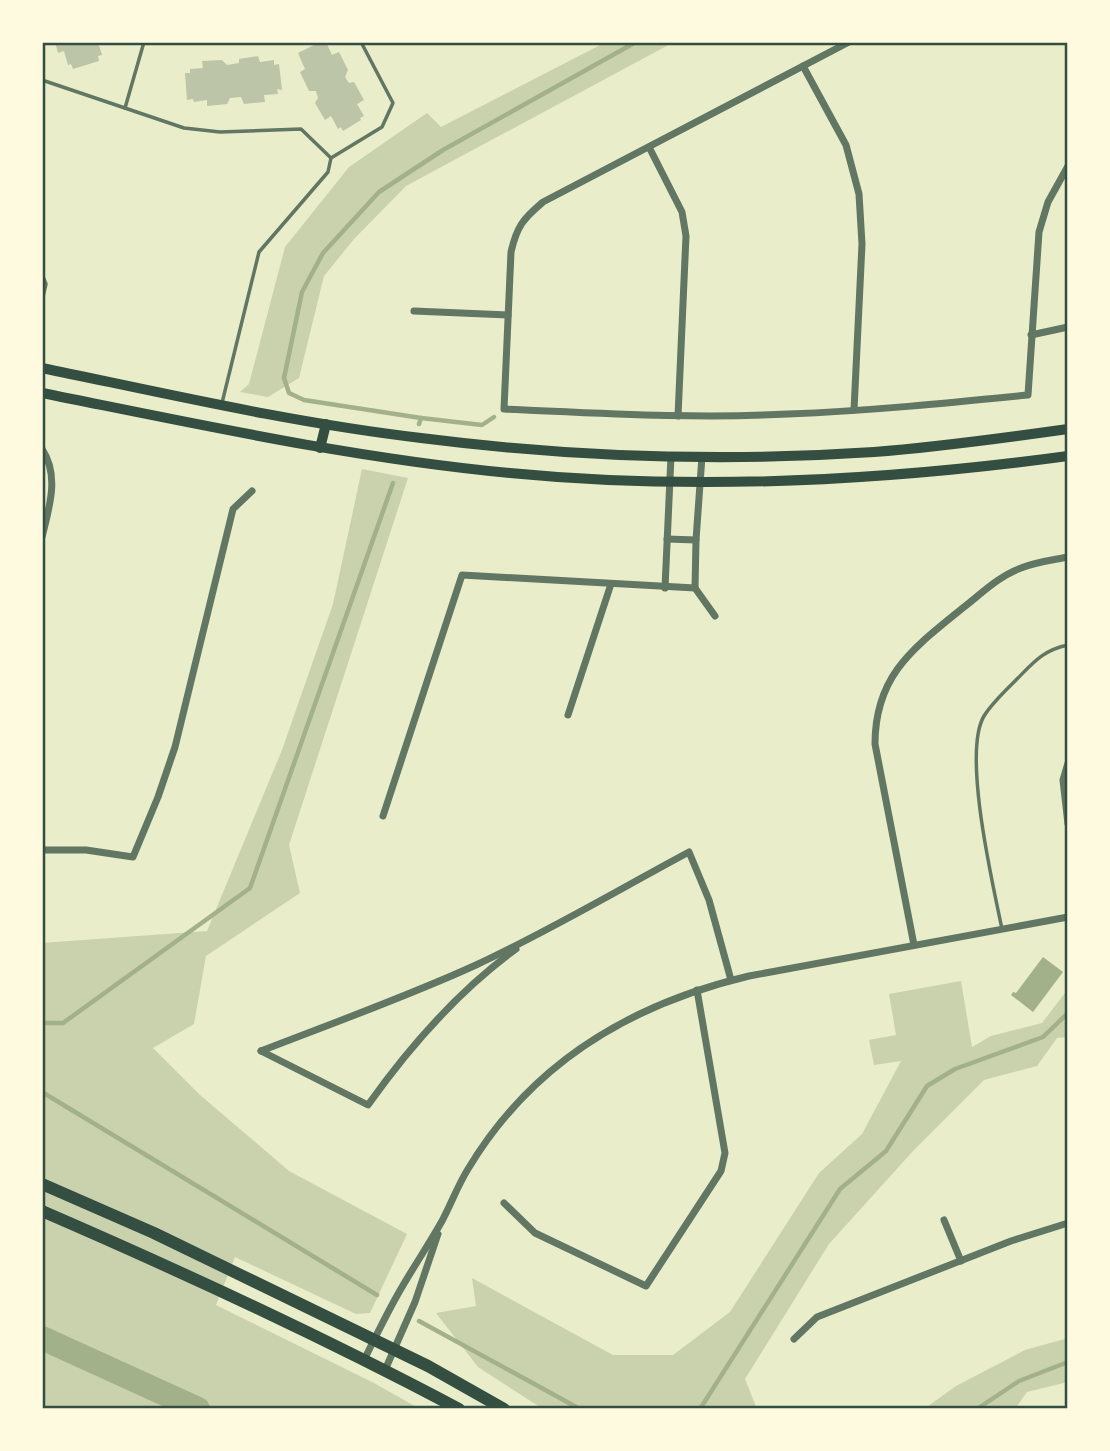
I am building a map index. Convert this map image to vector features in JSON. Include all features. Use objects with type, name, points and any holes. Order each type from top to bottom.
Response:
[{"type":"main road","points":[[42,368],[326,424],[506,447],[671,456],[874,452],[1068,429]]},
{"type":"main road","points":[[42,393],[320,448],[512,473],[669,482],[853,477],[975,469],[1068,456]]},
{"type":"main road","points":[[320,448],[326,424]]},
{"type":"main road","points":[[42,1184],[154,1233],[395,1350],[504,1409]]},
{"type":"main road","points":[[42,1211],[364,1360],[459,1409]]},
{"type":"street","points":[[849,42],[543,202],[524,218],[515,234],[511,252],[504,409],[678,416],[786,415],[898,408],[1028,395],[1039,232],[1048,202],[1068,166]]},
{"type":"street","points":[[803,66],[846,145],[859,194],[862,244],[854,410]]},
{"type":"street","points":[[649,147],[682,212],[686,236],[678,416]]},
{"type":"street","points":[[414,311],[508,315]]},
{"type":"street","points":[[1031,335],[1068,327]]},
{"type":"street","points":[[42,537],[52,497],[53,474],[43,450]]},
{"type":"street","points":[[665,588],[671,456]]},
{"type":"street","points":[[702,456],[695,588],[715,616]]},
{"type":"street","points":[[42,850],[86,850],[133,857],[175,747],[233,509],[252,491]]},
{"type":"street","points":[[667,539],[696,540]]},
{"type":"street","points":[[914,946],[875,744],[883,695],[901,662],[918,644],[1000,578],[1022,567],[1068,558]]},
{"type":"street","points":[[383,816],[462,575],[695,588]]},
{"type":"street","points":[[568,715],[611,584]]},
{"type":"street","points":[[1068,763],[1063,780],[1068,823]]},
{"type":"street","points":[[533,937],[480,978],[438,1017],[401,1059],[368,1105],[261,1051],[415,992],[533,937],[689,852],[709,900],[732,980]]},
{"type":"street","points":[[364,1360],[467,1170],[492,1133],[552,1070],[587,1043],[664,1001],[732,980],[1068,917]]},
{"type":"street","points":[[504,1203],[535,1233],[646,1286],[721,1171],[725,1153],[696,990]]},
{"type":"street","points":[[385,1370],[415,1302],[442,1220]]},
{"type":"street","points":[[944,1220],[961,1261]]},
{"type":"street","points":[[794,1339],[817,1317],[1011,1241],[1068,1223]]},
{"type":"lane","points":[[125,107],[144,42]]},
{"type":"lane","points":[[222,405],[259,252],[328,172],[331,159],[382,127],[393,103],[361,42]]},
{"type":"lane","points":[[42,80],[184,128],[220,132],[301,129],[331,159]]},
{"type":"lane","points":[[42,274],[46,292],[42,301]]},
{"type":"lane","points":[[1002,929],[977,781],[976,743],[983,718],[1005,691],[1051,648],[1068,645]]},
{"type":"shaded area","points":[[606,42],[674,42],[406,186],[354,239],[324,276],[299,378],[268,397],[240,392],[249,384],[285,247],[349,167],[427,113],[441,127]]},
{"type":"shaded area","points":[[362,469],[408,478],[289,845],[300,893],[206,956],[194,1024],[153,1048],[200,1095],[289,1171],[407,1234],[370,1313],[356,1314],[235,1257],[216,1305],[374,1383],[420,1409],[42,1407],[42,943],[207,931],[282,750],[333,604]]},
{"type":"shaded area","points":[[1043,957],[1063,972],[1033,1012],[1011,995],[1016,993]]},
{"type":"shaded area","points":[[961,981],[972,1047],[991,1036],[1042,1023],[1068,989],[1068,1037],[1057,1038],[1037,1066],[984,1080],[913,1151],[829,1244],[745,1379],[757,1409],[543,1409],[478,1367],[436,1313],[476,1306],[472,1278],[613,1355],[673,1355],[730,1312],[819,1173],[862,1134],[901,1061],[874,1065],[869,1040],[896,1035],[889,994]]},
{"type":"shaded area","points":[[1068,1338],[1068,1382],[1027,1392],[1015,1409],[924,1409],[956,1386],[1025,1350]]},
{"type":"building","points":[[55,42],[98,42],[102,55],[98,56],[99,61],[73,69],[71,64],[68,65],[64,51],[58,53]]},
{"type":"building","points":[[320,42],[326,42],[332,55],[339,52],[348,70],[345,77],[349,83],[354,82],[364,100],[357,104],[364,116],[343,131],[341,127],[338,129],[331,116],[325,120],[315,103],[318,98],[316,91],[309,91],[300,72],[305,69],[298,53]]},
{"type":"building","points":[[258,56],[260,62],[274,60],[274,65],[279,64],[282,90],[277,89],[278,94],[264,95],[265,102],[244,104],[241,97],[230,98],[227,104],[207,106],[207,100],[187,100],[185,73],[190,73],[190,69],[203,68],[202,61],[222,60],[227,65],[239,63],[239,59]]},
{"type":"waterway","points":[[419,424],[421,418],[304,400],[289,393],[284,378],[302,292],[323,253],[379,192],[443,150],[636,42]]},
{"type":"waterway","points":[[421,418],[482,425],[494,417]]},
{"type":"waterway","points":[[42,1023],[63,1023],[250,888],[393,483]]},
{"type":"waterway","points":[[700,1409],[840,1189],[886,1151],[927,1086],[955,1069],[1043,1037],[1068,1013]]},
{"type":"waterway","points":[[42,1092],[377,1295]]},
{"type":"waterway","points":[[419,1321],[580,1409]]},
{"type":"waterway","points":[[42,1338],[198,1409]]},
{"type":"waterway","points":[[977,1409],[1019,1381],[1068,1362]]}]
